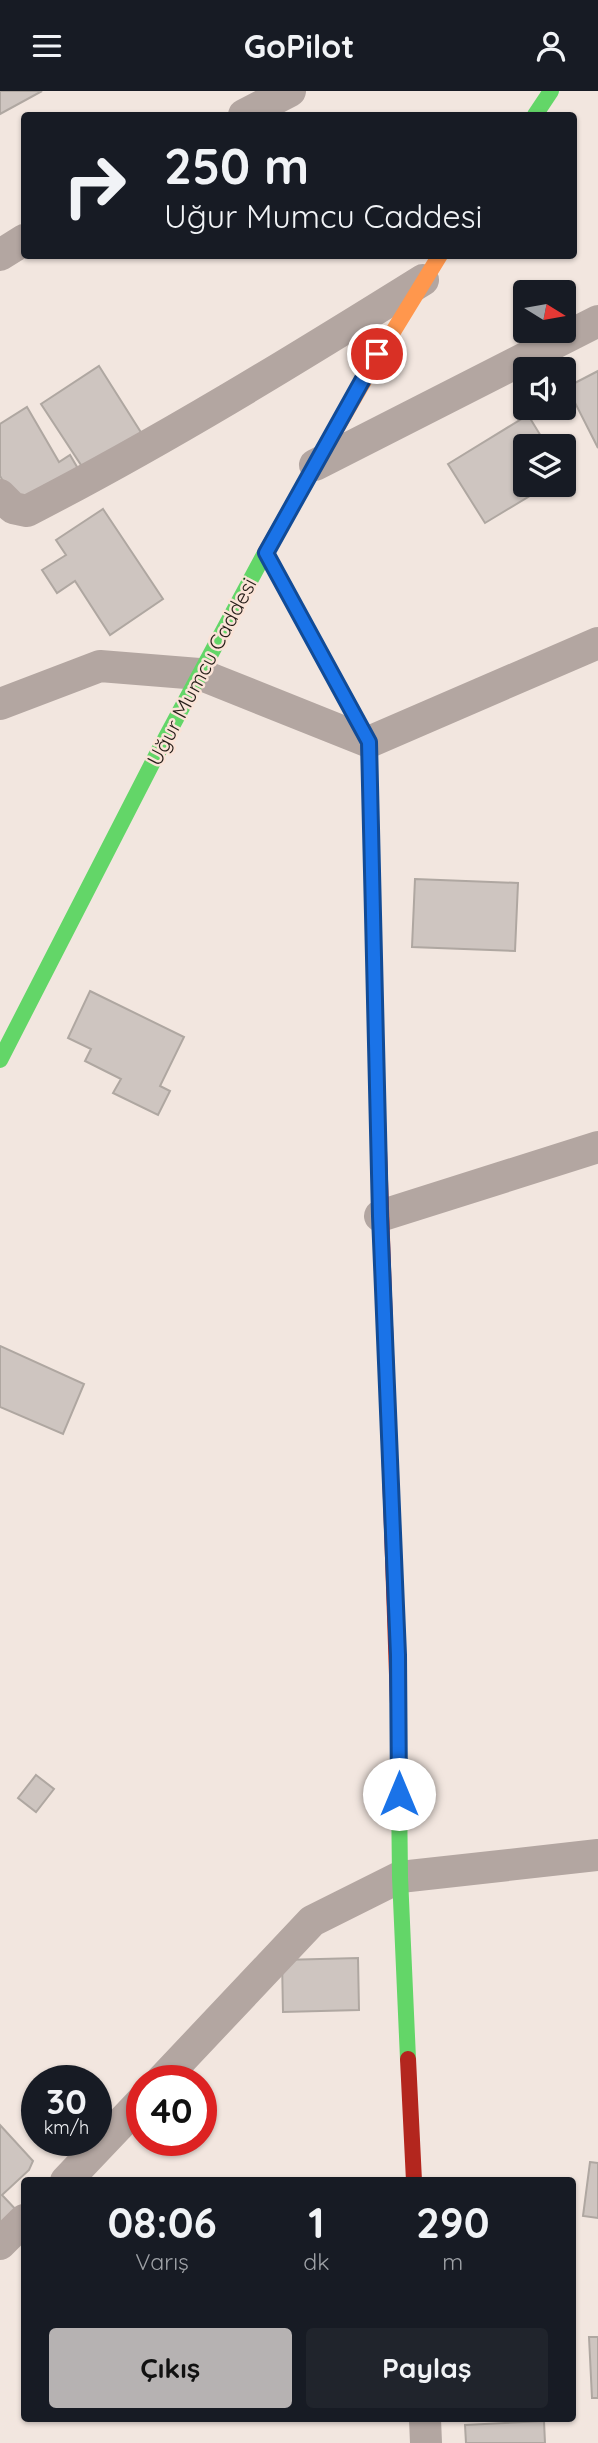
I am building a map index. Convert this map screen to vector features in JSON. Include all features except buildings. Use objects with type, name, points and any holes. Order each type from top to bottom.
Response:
[{"type":"street","points":[[250,112],[290,91]]},
{"type":"street","points":[[536,112],[551,91]]},
{"type":"street","points":[[0,254],[21,242]]},
{"type":"street","points":[[0,495],[13,508],[27,511],[104,471],[241,393],[433,267]]},
{"type":"street","name":"Uğur Mumcu Caddesi","points":[[0,1060],[199,674],[377,354],[433,267]]},
{"type":"street","points":[[315,465],[598,321]]},
{"type":"street","points":[[266,553],[369,742],[380,1216],[398,1655],[400,1877],[414,2177]]},
{"type":"street","points":[[0,704],[100,666],[199,674],[369,742],[598,643]]},
{"type":"street","points":[[380,1216],[598,1147]]},
{"type":"street","points":[[176,2065],[312,1921],[400,1877],[598,1855]]},
{"type":"street","points":[[70,2177],[126,2118]]},
{"type":"street","points":[[0,2244],[21,2223]]},
{"type":"street","points":[[425,2422],[426,2443]]},
{"type":"traffic: fast","points":[[537,112],[551,91]]},
{"type":"traffic: fast","points":[[0,1060],[157,754],[265,553]]},
{"type":"traffic: fast","points":[[398,1704],[400,1877],[408,2059]]},
{"type":"traffic: slow","points":[[265,553],[438,259]]},
{"type":"traffic: slow","points":[[266,553],[369,742],[377,1092]]},
{"type":"traffic: jam","points":[[377,1092],[398,1704]]},
{"type":"traffic: jam","points":[[408,2059],[414,2177]]},
{"type":"route","points":[[377,354],[266,553],[369,742],[380,1216],[398,1655],[399,1794]]}]
